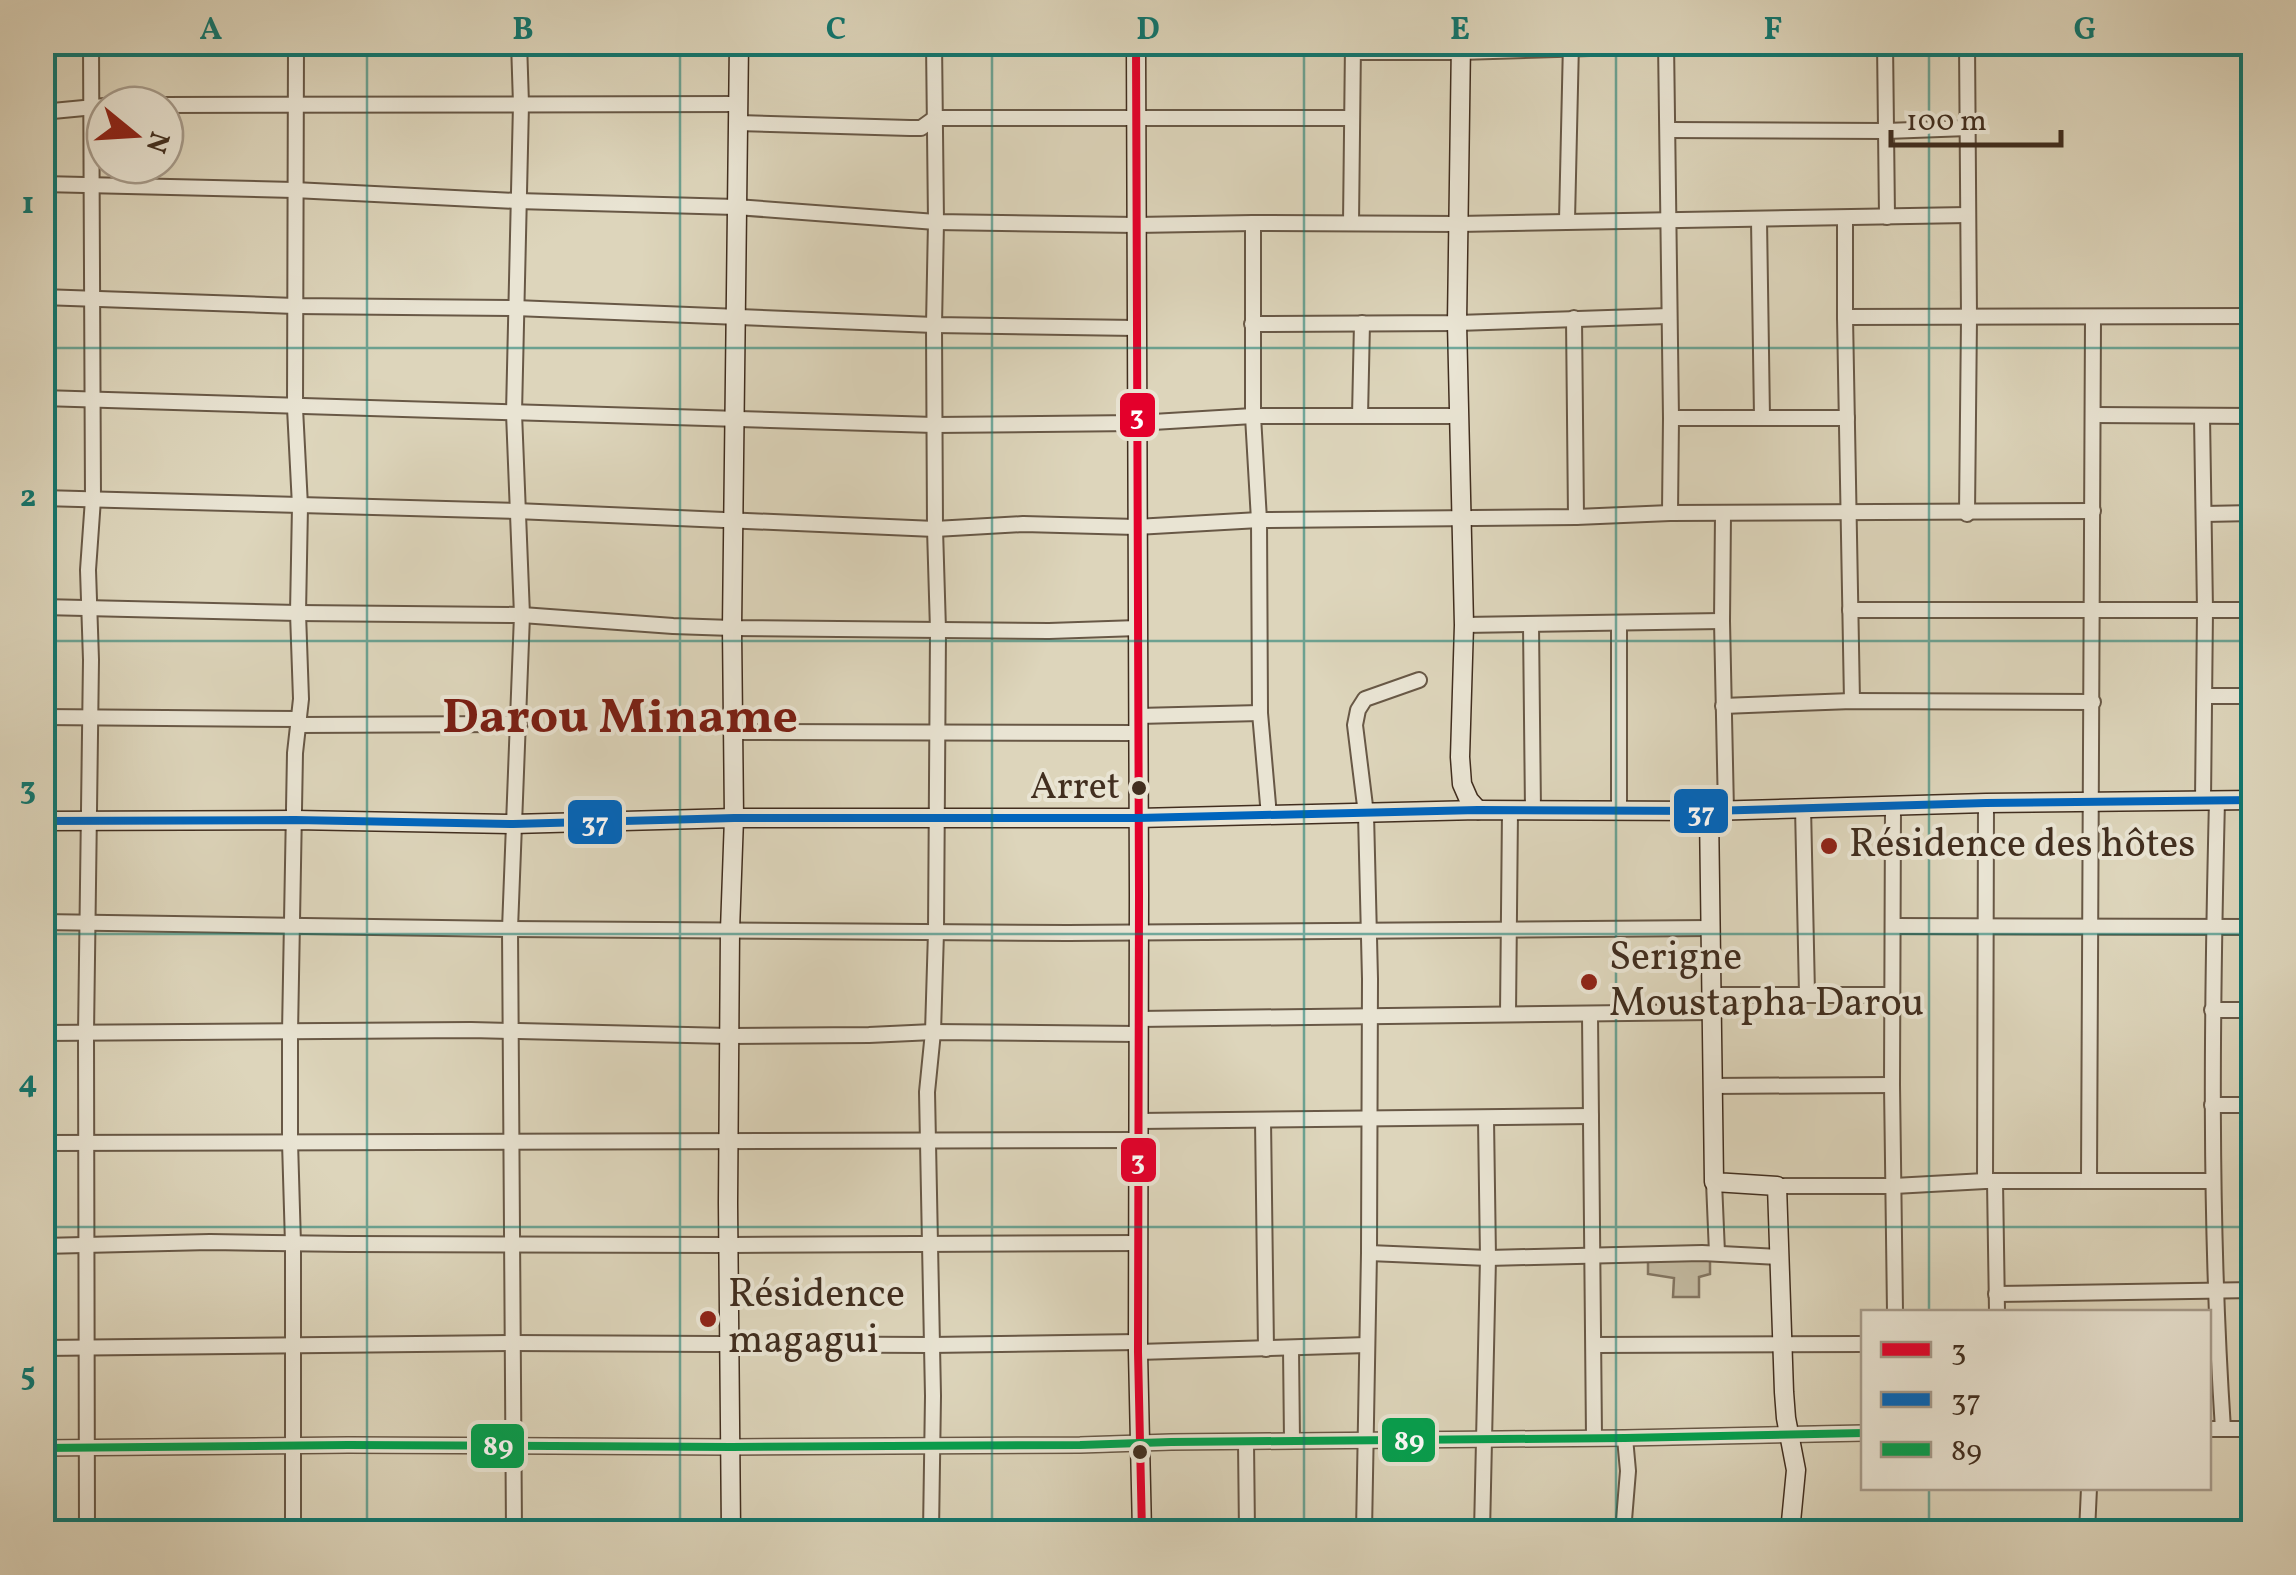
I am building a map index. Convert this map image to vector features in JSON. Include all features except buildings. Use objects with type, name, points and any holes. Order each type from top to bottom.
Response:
[{"type":"street","points":[[90,42],[95,85]]},
{"type":"street","points":[[292,1532],[290,1034],[301,699],[294,190],[296,42]]},
{"type":"street","points":[[514,1532],[510,929],[522,614],[514,413],[519,42]]},
{"type":"street","points":[[731,1532],[729,1036],[739,42]]},
{"type":"street","points":[[931,1532],[928,1075],[936,932],[938,630],[934,42]]},
{"type":"street","points":[[1136,42],[1138,1347],[1142,1532]]},
{"type":"street","points":[[1352,223],[1353,47],[1788,42]]},
{"type":"street","points":[[1885,42],[1887,217]]},
{"type":"street","points":[[1967,514],[1968,42]]},
{"type":"street","points":[[1666,44],[1670,513]]},
{"type":"street","points":[[1567,220],[1571,46]]},
{"type":"street","points":[[1460,47],[1456,322],[1464,625],[1460,757],[1462,784],[1478,810]]},
{"type":"street","points":[[185,105],[520,104],[739,113],[921,128],[935,118],[1351,118]]},
{"type":"street","points":[[42,112],[85,107]]},
{"type":"street","points":[[1668,130],[1968,128]]},
{"type":"street","points":[[42,184],[736,208],[936,222],[1136,226],[1968,214]]},
{"type":"street","points":[[87,1532],[88,570],[93,499],[93,186]]},
{"type":"street","points":[[1845,218],[1852,701]]},
{"type":"street","points":[[1759,220],[1762,417]]},
{"type":"street","points":[[1253,223],[1260,713],[1268,816]]},
{"type":"street","points":[[42,297],[1136,328]]},
{"type":"street","points":[[1252,324],[1669,316]]},
{"type":"street","points":[[1844,317],[2254,316]]},
{"type":"street","points":[[1574,318],[1576,516]]},
{"type":"street","points":[[2089,1181],[2093,318]]},
{"type":"street","points":[[1360,416],[1362,323]]},
{"type":"street","points":[[42,398],[934,425],[1253,416],[1458,416]]},
{"type":"street","points":[[2094,415],[2254,416]]},
{"type":"street","points":[[2202,416],[2205,696],[2214,928],[2212,1181],[2216,1429],[2254,1429]]},
{"type":"street","points":[[1671,418],[1846,418]]},
{"type":"street","points":[[42,498],[516,511],[935,529],[1670,513],[2092,512]]},
{"type":"street","points":[[1718,1253],[1710,928],[1723,706],[1722,514]]},
{"type":"street","points":[[2204,514],[2254,514]]},
{"type":"street","points":[[42,607],[522,614],[732,628],[1138,628]]},
{"type":"street","points":[[1850,610],[2254,610]]},
{"type":"street","points":[[1464,625],[1722,621]]},
{"type":"street","points":[[1618,623],[1619,811]]},
{"type":"street","points":[[1531,624],[1534,811]]},
{"type":"street","points":[[1364,1532],[1370,930],[1366,814],[1355,725],[1365,700],[1419,680]]},
{"type":"street","points":[[2205,696],[2254,696]]},
{"type":"street","points":[[1723,706],[1852,701],[2093,702]]},
{"type":"street","points":[[734,732],[936,733],[1137,725],[1260,713]]},
{"type":"street","points":[[42,717],[520,724]]},
{"type":"street","points":[[42,822],[295,820],[513,824],[734,818],[1138,818],[2254,800]]},
{"type":"street","points":[[1986,803],[1990,1181],[1997,1310]]},
{"type":"street","points":[[1893,806],[1894,1310]]},
{"type":"street","points":[[1803,808],[1807,994]]},
{"type":"street","points":[[1508,1013],[1510,811]]},
{"type":"street","points":[[42,922],[1139,933],[1710,928]]},
{"type":"street","points":[[1893,926],[2254,927]]},
{"type":"street","points":[[42,1034],[511,1031],[869,1035],[1508,1013],[1590,1014],[1807,994],[1892,995]]},
{"type":"street","points":[[2212,1010],[2254,1010]]},
{"type":"street","points":[[1590,1014],[1594,1437]]},
{"type":"street","points":[[1712,1086],[1892,1085]]},
{"type":"street","points":[[2212,1105],[2254,1105]]},
{"type":"street","points":[[42,1143],[928,1140],[1263,1120],[1591,1116]]},
{"type":"street","points":[[1482,1532],[1488,1258],[1486,1118]]},
{"type":"street","points":[[1263,1120],[1266,1349]]},
{"type":"street","points":[[1714,1182],[1894,1186],[1990,1181],[2212,1181]]},
{"type":"street","points":[[1778,1186],[1784,1392],[1796,1470],[1790,1532]]},
{"type":"street","points":[[42,1246],[210,1242],[1139,1243]]},
{"type":"street","points":[[1369,1254],[1488,1258],[1718,1253],[1779,1257]]},
{"type":"street","points":[[1996,1294],[2254,1290]]},
{"type":"street","points":[[42,1348],[512,1343],[1266,1349],[1367,1345]]},
{"type":"street","points":[[1595,1345],[1861,1344]]},
{"type":"street","points":[[1291,1348],[1292,1441]]},
{"type":"street","points":[[42,1448],[1139,1444],[1861,1433]]},
{"type":"street","points":[[1623,1532],[1628,1471],[1625,1438]]},
{"type":"street","points":[[1246,1442],[1246,1532]]},
{"type":"street","points":[[2087,1532],[2089,1490]]},
{"type":"shaded area","points":[[1648,1256],[1710,1256],[1710,1274],[1699,1277],[1699,1297],[1673,1297],[1674,1278],[1648,1274]]},
{"type":"transit line","name":"3","points":[[1136,42],[1138,1352],[1142,1532]]},
{"type":"transit line","name":"37","points":[[42,821],[513,824],[734,818],[1709,811],[2254,800]]},
{"type":"transit line","name":"89","points":[[42,1448],[1080,1445],[1861,1433]]},
{"type":"place","name":"Arret","points":[[1139,788]]},
{"type":"place","name":"Résidence des hôtes","points":[[1829,846]]},
{"type":"place","name":"Serigne Moustapha Darou","points":[[1589,982]]},
{"type":"place","name":"Résidence magagui","points":[[708,1319]]},
{"type":"district","name":"Darou Miname","points":[[620,719]]}]
